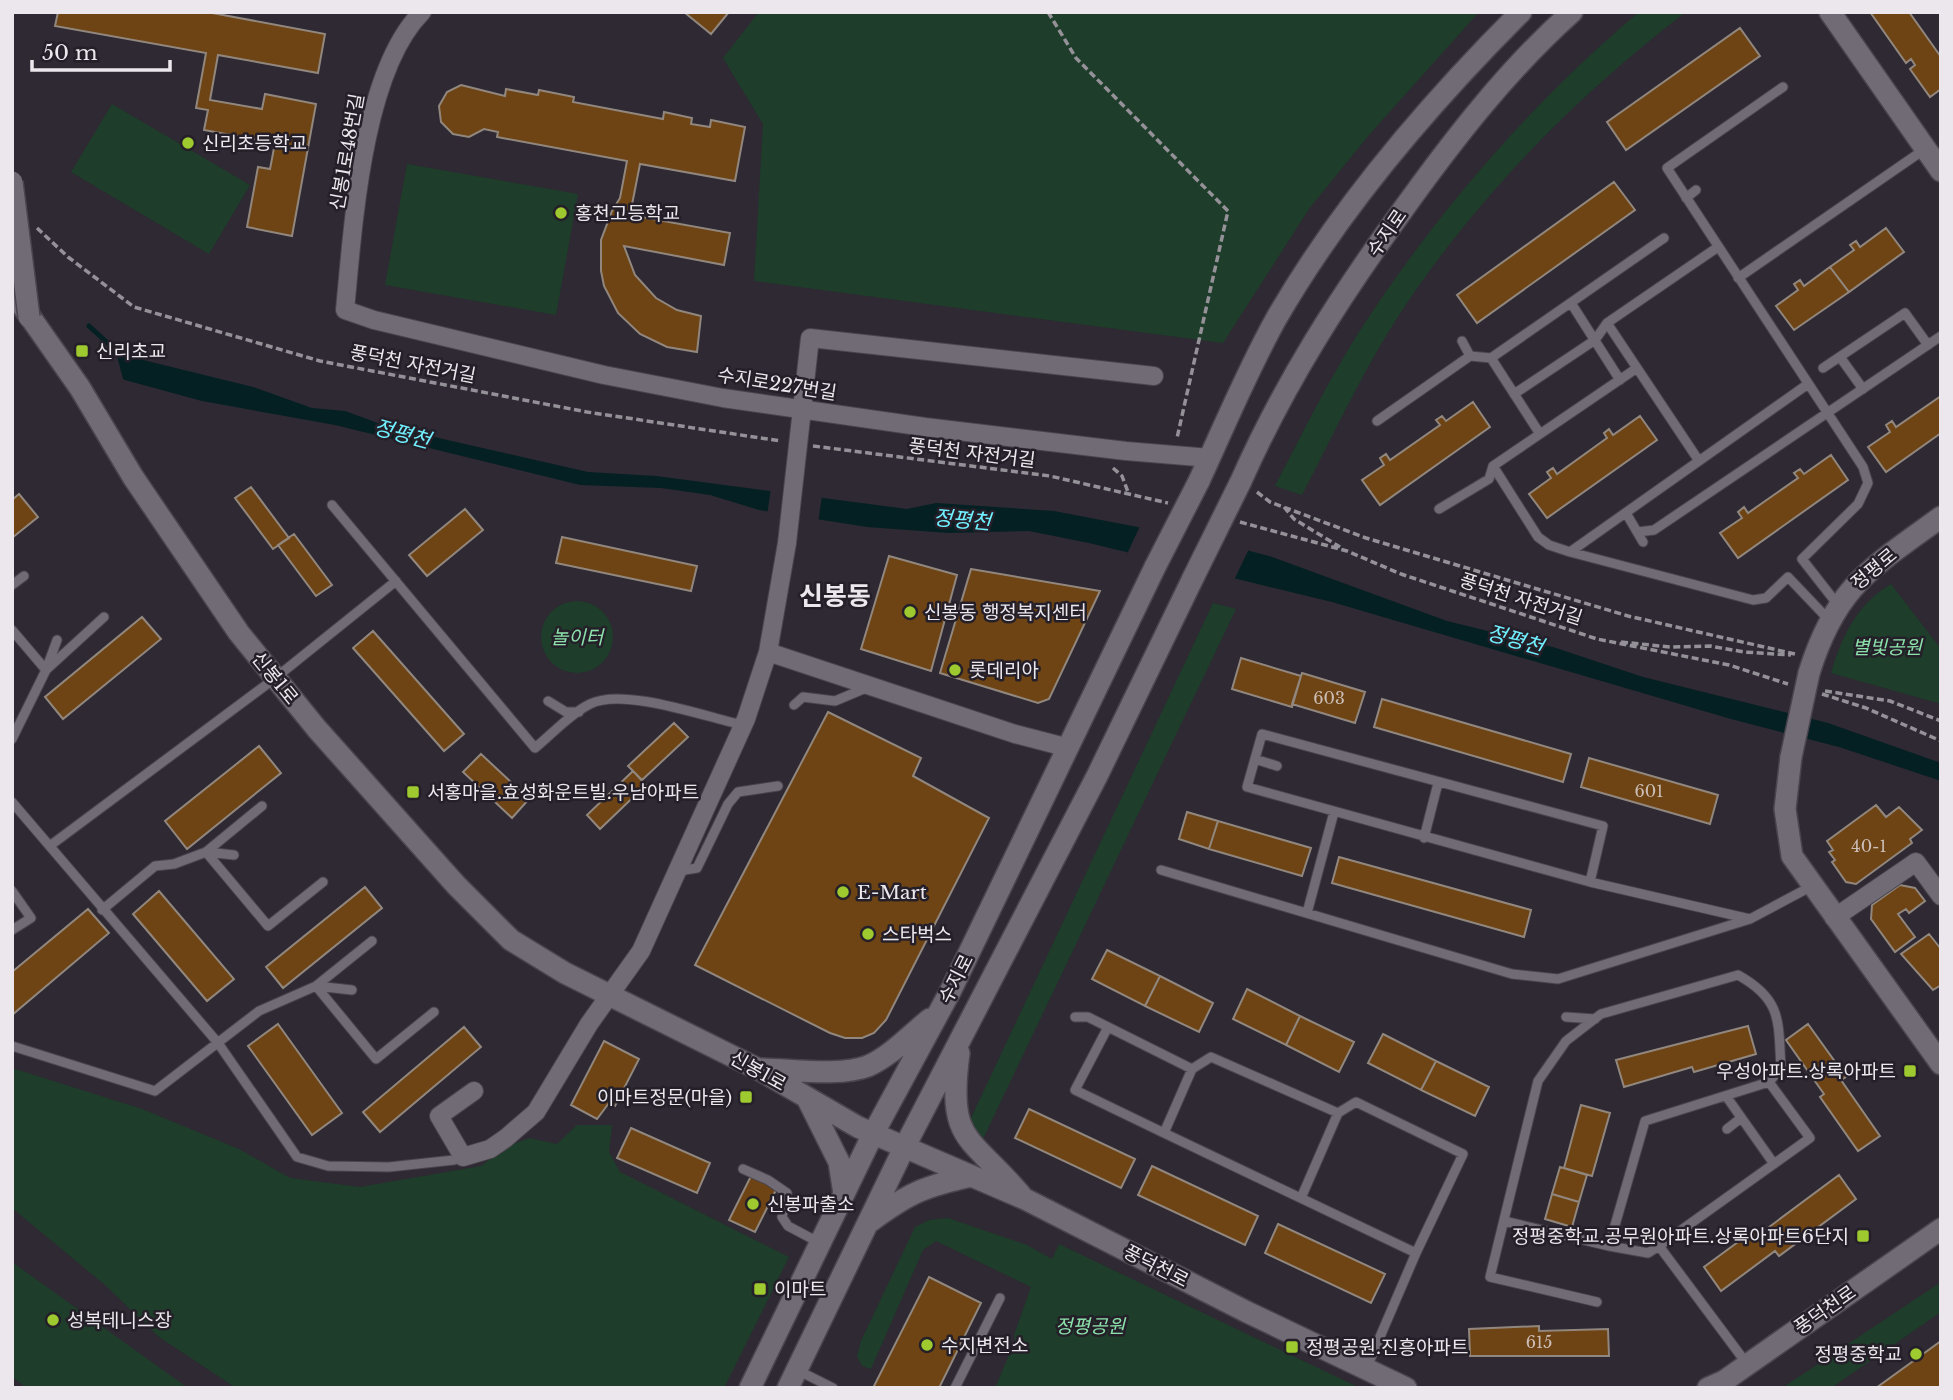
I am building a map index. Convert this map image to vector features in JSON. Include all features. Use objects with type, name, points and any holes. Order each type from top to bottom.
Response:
[{"type":"main road","points":[[1210,458],[1250,368],[1310,266],[1373,177],[1428,112],[1521,12]]},
{"type":"main road","name":"수지로","points":[[792,1379],[904,1148],[1097,776],[1241,481],[1317,333],[1450,144],[1511,74],[1572,12]]},
{"type":"main road","points":[[1830,12],[1935,158]]},
{"type":"main road","points":[[12,182],[29,317]]},
{"type":"main road","name":"신봉1로","points":[[12,291],[80,388],[163,523],[274,679],[485,917],[532,954],[758,1069],[808,1100],[904,1148]]},
{"type":"main road","name":"수지로","points":[[750,1388],[873,1134],[940,1011],[1210,458]]},
{"type":"main road","name":"정평로","points":[[1812,886],[1792,856],[1785,824],[1791,757],[1834,613],[1867,572],[1941,517]]},
{"type":"main road","points":[[1812,886],[1941,1064]]},
{"type":"main road","points":[[758,1069],[831,1070],[869,1066],[940,1011]]},
{"type":"main road","points":[[961,1038],[955,1081],[957,1121],[968,1142],[996,1166],[1025,1199]]},
{"type":"main road","points":[[808,1100],[839,1162],[844,1194]]},
{"type":"main road","name":"풍덕천로","points":[[904,1148],[1025,1199],[1247,1312],[1367,1367],[1406,1388]]},
{"type":"main road","points":[[867,1225],[908,1194],[932,1184],[972,1176]]},
{"type":"main road","name":"풍덕천로","points":[[1708,1388],[1724,1381],[1941,1229]]},
{"type":"street","name":"신봉1로48번길","points":[[345,310],[373,105],[390,62],[422,12]]},
{"type":"street","name":"수지로227번길","points":[[345,310],[374,320],[604,374],[802,410],[1126,452],[1173,453],[1210,458]]},
{"type":"street","points":[[474,1091],[439,1116],[463,1157],[490,1149],[536,1112],[589,1024],[641,951],[679,871],[743,725],[768,652],[788,543],[810,338],[1154,376]]},
{"type":"street","points":[[768,652],[1069,748]]},
{"type":"street","points":[[1834,918],[1916,862],[1941,896]]},
{"type":"lane","points":[[1783,87],[1667,168],[1863,467],[1868,483],[1858,504],[1802,559],[1834,613]]},
{"type":"lane","points":[[1738,278],[1935,158]]},
{"type":"lane","points":[[1686,198],[1696,190]]},
{"type":"lane","points":[[1377,421],[1470,356],[1491,358],[1664,239]]},
{"type":"lane","points":[[1514,394],[1595,340],[1607,323],[1718,247]]},
{"type":"lane","points":[[1571,303],[1620,380]]},
{"type":"lane","points":[[1823,369],[1905,313],[1928,345]]},
{"type":"lane","points":[[1607,323],[1699,461]]},
{"type":"lane","points":[[1638,532],[1654,530],[1941,336]]},
{"type":"lane","points":[[1462,341],[1470,356]]},
{"type":"lane","points":[[1840,357],[1863,389]]},
{"type":"lane","points":[[1491,358],[1540,434]]},
{"type":"lane","points":[[1440,509],[1489,479],[1493,466],[1637,369]]},
{"type":"lane","points":[[1570,552],[1808,384]]},
{"type":"lane","points":[[1493,466],[1538,537],[1549,545],[1753,600],[1766,598],[1787,577],[1834,613]]},
{"type":"lane","points":[[332,505],[536,748],[596,701],[626,698],[743,725]]},
{"type":"lane","points":[[1626,513],[1643,542]]},
{"type":"lane","points":[[12,585],[24,576]]},
{"type":"lane","points":[[51,845],[274,679],[396,581]]},
{"type":"lane","points":[[46,670],[104,618]]},
{"type":"lane","points":[[12,630],[46,670]]},
{"type":"lane","points":[[12,739],[46,670],[57,640]]},
{"type":"lane","points":[[794,705],[803,697],[835,701],[872,686]]},
{"type":"lane","points":[[548,701],[566,712],[579,712]]},
{"type":"lane","points":[[1590,882],[1592,855],[1603,826],[1262,734],[1247,787],[1590,882],[1750,919]]},
{"type":"lane","points":[[1255,759],[1277,766]]},
{"type":"lane","points":[[1424,838],[1438,783]]},
{"type":"lane","points":[[679,871],[697,868],[728,804],[737,792],[778,786]]},
{"type":"lane","points":[[12,802],[218,1043],[288,1148],[302,1160],[320,1165],[389,1167],[454,1160]]},
{"type":"lane","points":[[102,910],[155,866],[174,864],[206,852],[262,806]]},
{"type":"lane","points":[[1307,913],[1334,812]]},
{"type":"lane","points":[[206,852],[234,855]]},
{"type":"lane","points":[[206,852],[268,926],[323,882]]},
{"type":"lane","points":[[1161,870],[1512,974],[1545,979],[1558,979],[1750,919],[1812,886]]},
{"type":"lane","points":[[12,891],[31,918],[12,930]]},
{"type":"lane","points":[[12,1046],[155,1091],[259,1011],[316,986],[372,941]]},
{"type":"lane","points":[[1597,1302],[1490,1277],[1538,1081],[1566,1041],[1601,1014],[1738,975],[1765,992],[1774,1005],[1781,1068],[1769,1082],[1645,1121],[1609,1245]]},
{"type":"lane","points":[[316,986],[352,990]]},
{"type":"lane","points":[[316,986],[376,1059],[434,1012]]},
{"type":"lane","points":[[1075,1017],[1088,1017],[1192,1069]]},
{"type":"lane","points":[[1566,1017],[1595,1018]]},
{"type":"lane","points":[[1108,1027],[1075,1090],[1416,1253]]},
{"type":"lane","points":[[1164,1133],[1192,1069],[1211,1057],[1338,1113]]},
{"type":"lane","points":[[1504,1220],[1648,1253],[1810,1138],[1769,1082]]},
{"type":"lane","points":[[1726,1096],[1774,1164]]},
{"type":"lane","points":[[1301,1198],[1338,1113],[1356,1101],[1463,1154],[1416,1253],[1367,1367]]},
{"type":"lane","points":[[1727,1129],[1741,1118]]},
{"type":"lane","points":[[743,1169],[768,1180],[786,1193],[782,1217],[788,1226],[820,1243]]},
{"type":"lane","points":[[1659,1245],[1747,1364]]},
{"type":"lane","points":[[955,1388],[1000,1298]]},
{"type":"lane","points":[[792,1379],[833,1388]]},
{"type":"path","points":[[1048,12],[1076,58],[1228,211],[1173,453]]},
{"type":"path","name":"풍덕천 자전거길","points":[[31,223],[68,257],[134,307],[307,357],[587,412],[1050,477],[1181,506]]},
{"type":"path","points":[[1241,481],[1270,502],[1366,538],[1628,616],[1812,680]]},
{"type":"path","points":[[1282,506],[1294,519],[1347,551]]},
{"type":"path","name":"풍덕천 자전거길","points":[[1233,520],[1347,551],[1401,574],[1597,639],[1812,680],[1866,708],[1941,741]]},
{"type":"path","points":[[1597,639],[1670,647],[1710,646],[1812,680],[1890,701],[1941,721]]},
{"type":"green space","points":[[759,12],[1479,12],[1369,135],[1309,209],[1223,343],[754,281],[763,124],[723,58]]},
{"type":"green space","points":[[1639,12],[1686,12],[1568,113],[1496,188],[1431,269],[1387,334],[1302,495],[1275,486],[1359,332],[1453,202],[1523,122],[1599,47]]},
{"type":"green space","points":[[112,104],[250,185],[209,254],[71,172]]},
{"type":"green space","points":[[407,164],[578,194],[556,315],[385,285]]},
{"type":"green space","name":"별빛공원","points":[[1891,584],[1941,649],[1941,704],[1831,673],[1852,622],[1869,601]]},
{"type":"green space","name":"놀이터","points":[[577,601],[597,607],[607,617],[613,637],[607,657],[597,667],[577,673],[557,667],[547,657],[541,637],[547,617],[557,607]]},
{"type":"green space","points":[[1213,603],[1236,609],[982,1141],[970,1120]]},
{"type":"green space","points":[[12,1068],[142,1109],[239,1149],[290,1178],[360,1187],[481,1166],[506,1147],[529,1138],[557,1144],[577,1125],[612,1125],[609,1152],[620,1172],[789,1257],[724,1388],[236,1388],[159,1337],[105,1285],[12,1208]]},
{"type":"green space","name":"정평공원","points":[[948,1218],[1027,1245],[1052,1259],[1059,1244],[1360,1388],[995,1388],[1015,1341],[1014,1335],[1031,1287],[936,1241],[923,1250],[871,1369],[862,1366],[857,1356],[861,1341],[915,1227],[929,1220]]},
{"type":"green space","name":"성복테니스장","points":[[12,1262],[188,1388],[27,1388],[12,1377]]},
{"type":"green space","points":[[1941,1282],[1941,1312],[1831,1388],[1782,1388]]},
{"type":"water","name":"정평천","points":[[107,344],[127,356],[253,387],[312,408],[345,411],[386,426],[588,472],[656,476],[907,509],[936,503],[1054,511],[1211,541],[1269,556],[1447,621],[1553,647],[1643,677],[1828,723],[1941,763],[1941,781],[1839,747],[1731,719],[1332,602],[1089,543],[1029,531],[949,533],[867,527],[759,510],[710,495],[661,488],[580,485],[335,425],[202,401],[125,380],[100,367]]},
{"type":"pier","points":[[12,241],[114,344],[124,383],[93,364],[12,272]]},
{"type":"pier","points":[[771,488],[822,496],[818,523],[767,515]]},
{"type":"pier","points":[[1142,522],[1250,547],[1234,580],[1126,556]]},
{"type":"building","points":[[58,12],[207,12],[325,34],[318,73],[218,55],[210,100],[262,109],[265,94],[316,104],[292,236],[247,227],[258,167],[270,169],[275,143],[204,130],[208,110],[196,108],[206,53],[55,26]]},
{"type":"building","points":[[684,12],[729,12],[711,34]]},
{"type":"building","points":[[1870,12],[1909,12],[1941,57],[1941,89],[1930,97],[1910,69],[1915,65],[1911,59],[1906,63]]},
{"type":"building","points":[[1740,28],[1760,56],[1626,150],[1607,122]]},
{"type":"building","points":[[461,85],[505,96],[506,89],[538,95],[539,90],[574,97],[573,102],[663,119],[664,112],[692,118],[691,124],[710,127],[711,120],[745,127],[735,181],[640,164],[630,215],[730,233],[724,265],[624,246],[635,275],[656,298],[677,310],[701,316],[697,352],[667,347],[640,334],[618,313],[604,286],[601,240],[620,198],[627,161],[497,137],[498,132],[484,129],[469,137],[453,134],[441,122],[439,106],[447,92]]},
{"type":"building","points":[[1614,182],[1635,210],[1477,323],[1457,295]]},
{"type":"building","points":[[1886,228],[1904,252],[1849,292],[1830,267],[1854,250],[1850,245],[1856,241],[1860,247]]},
{"type":"building","points":[[1830,267],[1849,292],[1794,330],[1776,306],[1798,290],[1794,284],[1800,280],[1804,286]]},
{"type":"building","points":[[1941,396],[1941,433],[1886,472],[1868,447],[1890,432],[1886,425],[1892,421],[1896,427]]},
{"type":"building","points":[[1473,402],[1490,427],[1380,505],[1362,480],[1384,465],[1380,458],[1386,454],[1390,460],[1440,425],[1436,420],[1442,416],[1446,421]]},
{"type":"building","points":[[1640,416],[1657,440],[1547,518],[1529,494],[1551,478],[1547,472],[1553,468],[1557,474],[1607,438],[1604,433],[1609,429],[1613,435]]},
{"type":"building","points":[[1831,455],[1848,480],[1738,558],[1720,533],[1742,518],[1738,512],[1744,507],[1748,513],[1798,478],[1794,473],[1800,469],[1804,474]]},
{"type":"building","points":[[251,487],[289,538],[273,549],[235,498]]},
{"type":"building","points":[[19,494],[38,517],[12,538],[12,500]]},
{"type":"building","points":[[465,509],[483,530],[427,576],[409,555]]},
{"type":"building","points":[[294,534],[332,585],[316,596],[278,545]]},
{"type":"building","points":[[562,537],[697,566],[691,591],[556,563]]},
{"type":"building","name":"신봉동 행정복지센터","points":[[889,556],[957,575],[931,671],[861,649]]},
{"type":"building","points":[[971,569],[1100,591],[1049,699],[1038,703],[940,673]]},
{"type":"building","points":[[142,617],[161,639],[63,719],[45,697]]},
{"type":"building","points":[[373,631],[464,734],[444,751],[353,648]]},
{"type":"building","points":[[1241,658],[1301,676],[1292,707],[1232,689]]},
{"type":"building","points":[[1302,673],[1365,692],[1355,723],[1292,704]]},
{"type":"building","points":[[1382,699],[1571,754],[1563,782],[1374,727]]},
{"type":"building","name":"E-Mart","points":[[828,712],[921,758],[913,776],[989,818],[886,1020],[874,1033],[862,1038],[845,1038],[830,1033],[695,965]]},
{"type":"building","points":[[674,723],[688,737],[642,780],[628,766]]},
{"type":"building","points":[[259,746],[281,773],[187,849],[165,821]]},
{"type":"building","points":[[481,754],[529,799],[512,818],[463,772]]},
{"type":"building","points":[[1589,758],[1718,795],[1710,824],[1581,787]]},
{"type":"building","points":[[633,771],[646,785],[600,829],[587,815]]},
{"type":"building","points":[[1876,805],[1886,817],[1899,807],[1922,830],[1910,839],[1912,843],[1856,884],[1846,882],[1832,862],[1835,860],[1829,852],[1833,850],[1827,841]]},
{"type":"building","points":[[1187,812],[1218,821],[1209,849],[1179,839]]},
{"type":"building","points":[[1218,821],[1311,848],[1302,876],[1209,849]]},
{"type":"building","points":[[1339,857],[1531,910],[1524,937],[1332,883]]},
{"type":"building","points":[[1900,885],[1915,888],[1925,901],[1909,913],[1906,909],[1898,914],[1915,937],[1895,952],[1871,919],[1872,905]]},
{"type":"building","points":[[365,887],[382,908],[283,988],[266,967]]},
{"type":"building","points":[[159,891],[234,979],[207,1001],[133,914]]},
{"type":"building","points":[[88,909],[109,933],[12,1015],[12,972]]},
{"type":"building","points":[[1929,934],[1941,949],[1941,985],[1933,990],[1901,954]]},
{"type":"building","points":[[1107,950],[1160,976],[1145,1006],[1092,979]]},
{"type":"building","points":[[1160,976],[1213,1003],[1199,1032],[1145,1006]]},
{"type":"building","points":[[1247,989],[1300,1016],[1286,1045],[1233,1019]]},
{"type":"building","points":[[1300,1016],[1354,1042],[1339,1072],[1286,1045]]},
{"type":"building","points":[[278,1024],[342,1113],[312,1135],[248,1046]]},
{"type":"building","points":[[1808,1024],[1846,1077],[1841,1080],[1880,1136],[1858,1151],[1820,1097],[1824,1094],[1786,1040]]},
{"type":"building","points":[[1748,1026],[1756,1054],[1694,1072],[1692,1067],[1624,1087],[1616,1060]]},
{"type":"building","points":[[464,1027],[481,1047],[380,1132],[363,1112]]},
{"type":"building","points":[[1383,1034],[1436,1061],[1421,1090],[1368,1063]]},
{"type":"building","points":[[604,1041],[639,1059],[615,1106],[609,1103],[597,1119],[571,1105]]},
{"type":"building","points":[[1436,1061],[1489,1087],[1475,1116],[1421,1090]]},
{"type":"building","points":[[1581,1105],[1610,1113],[1592,1176],[1564,1168]]},
{"type":"building","points":[[1029,1109],[1135,1159],[1121,1188],[1015,1138]]},
{"type":"building","points":[[631,1128],[710,1163],[697,1193],[617,1158]]},
{"type":"building","points":[[1152,1166],[1258,1216],[1245,1245],[1138,1195]]},
{"type":"building","points":[[1560,1167],[1587,1175],[1579,1202],[1552,1194]]},
{"type":"building","points":[[1839,1175],[1856,1199],[1779,1256],[1775,1251],[1721,1291],[1704,1267],[1757,1228],[1761,1233]]},
{"type":"building","name":"신봉파출소","points":[[751,1176],[777,1188],[755,1232],[729,1220]]},
{"type":"building","points":[[1552,1194],[1579,1202],[1572,1227],[1545,1219]]},
{"type":"building","points":[[1278,1224],[1385,1274],[1371,1303],[1265,1253]]},
{"type":"building","name":"수지변전소","points":[[929,1277],[981,1303],[939,1388],[873,1388]]},
{"type":"building","points":[[1539,1326],[1539,1331],[1608,1329],[1609,1356],[1470,1356],[1469,1329]]},
{"type":"building","points":[[1941,1341],[1941,1388],[1876,1388]]},
{"type":"waterway","name":"정평천","points":[[89,326],[113,348],[141,362]]},
{"type":"place","name":"신리초등학교","points":[[188,143]]},
{"type":"place","name":"홍천고등학교","points":[[561,213]]},
{"type":"place","name":"신리초교","points":[[82,351]]},
{"type":"place","name":"신봉동 행정복지센터","points":[[910,612]]},
{"type":"place","name":"롯데리아","points":[[955,670]]},
{"type":"place","name":"서홍마을.효성화운트빌.우남아파트","points":[[413,792]]},
{"type":"place","name":"E-Mart","points":[[843,892]]},
{"type":"place","name":"스타벅스","points":[[868,934]]},
{"type":"place","name":"우성아파트.상록아파트","points":[[1910,1071]]},
{"type":"place","name":"이마트정문(마을)","points":[[746,1097]]},
{"type":"place","name":"신봉파출소","points":[[753,1204]]},
{"type":"place","name":"정평중학교.공무원아파트.상록아파트6단지","points":[[1863,1236]]},
{"type":"place","name":"이마트","points":[[760,1289]]},
{"type":"place","name":"성복테니스장","points":[[53,1320]]},
{"type":"place","name":"수지변전소","points":[[927,1345]]},
{"type":"place","name":"정평공원.진흥아파트","points":[[1292,1347]]},
{"type":"place","name":"정평중학교","points":[[1916,1354]]},
{"type":"district","name":"신봉동","points":[[835,596]]}]
